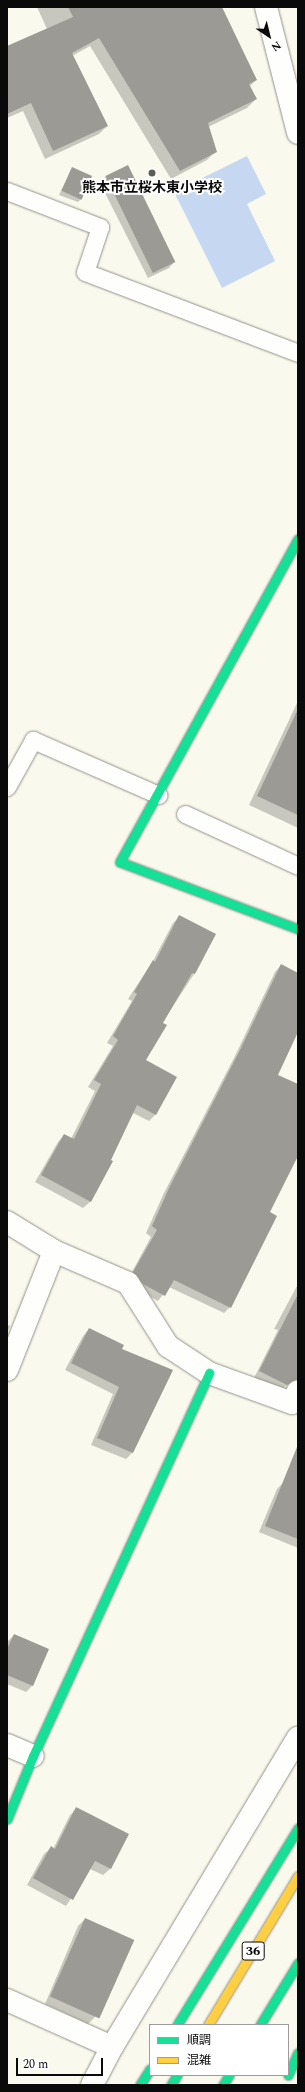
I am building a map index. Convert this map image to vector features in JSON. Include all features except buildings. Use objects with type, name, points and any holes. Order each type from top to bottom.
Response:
[{"type":"main road","points":[[298,539],[120,862],[298,929]]},
{"type":"main road","points":[[7,1819],[33,1756],[209,1373]]},
{"type":"main road","points":[[178,2024],[298,1828]]},
{"type":"main road","name":"36","points":[[209,2024],[298,1876]]},
{"type":"main road","points":[[261,2024],[298,1963]]},
{"type":"main road","points":[[289,2073],[298,2053]]},
{"type":"main road","points":[[140,2085],[149,2071]]},
{"type":"main road","points":[[171,2085],[176,2076]]},
{"type":"main road","points":[[223,2085],[228,2076]]},
{"type":"main road","points":[[283,2085],[288,2076]]},
{"type":"street","points":[[266,7],[298,133]]},
{"type":"street","points":[[7,1222],[54,1251],[128,1283],[168,1346],[209,1373],[292,1403],[298,1391]]},
{"type":"street","points":[[7,1370],[54,1251]]},
{"type":"street","points":[[92,2085],[112,2047],[298,1738]]},
{"type":"street","points":[[7,1745],[33,1756]]},
{"type":"street","points":[[7,2000],[112,2047]]},
{"type":"lane","points":[[7,191],[100,227],[85,272],[298,353]]},
{"type":"lane","points":[[7,788],[33,740],[158,795]]},
{"type":"lane","points":[[185,814],[298,866]]},
{"type":"water","points":[[247,156],[266,194],[247,204],[275,261],[222,288],[174,192]]},
{"type":"traffic: fast","points":[[298,539],[120,862],[298,929]]},
{"type":"traffic: fast","points":[[7,1819],[33,1756],[209,1373]]},
{"type":"traffic: fast","points":[[178,2024],[298,1828]]},
{"type":"traffic: fast","points":[[261,2024],[298,1963]]},
{"type":"traffic: fast","points":[[289,2073],[298,2053]]},
{"type":"traffic: fast","points":[[140,2085],[149,2071]]},
{"type":"traffic: fast","points":[[171,2085],[176,2076]]},
{"type":"traffic: fast","points":[[223,2085],[228,2076]]},
{"type":"traffic: slow","points":[[209,2024],[298,1876]]},
{"type":"place","name":"熊本市立桜木東小学校","points":[[152,173]]}]
